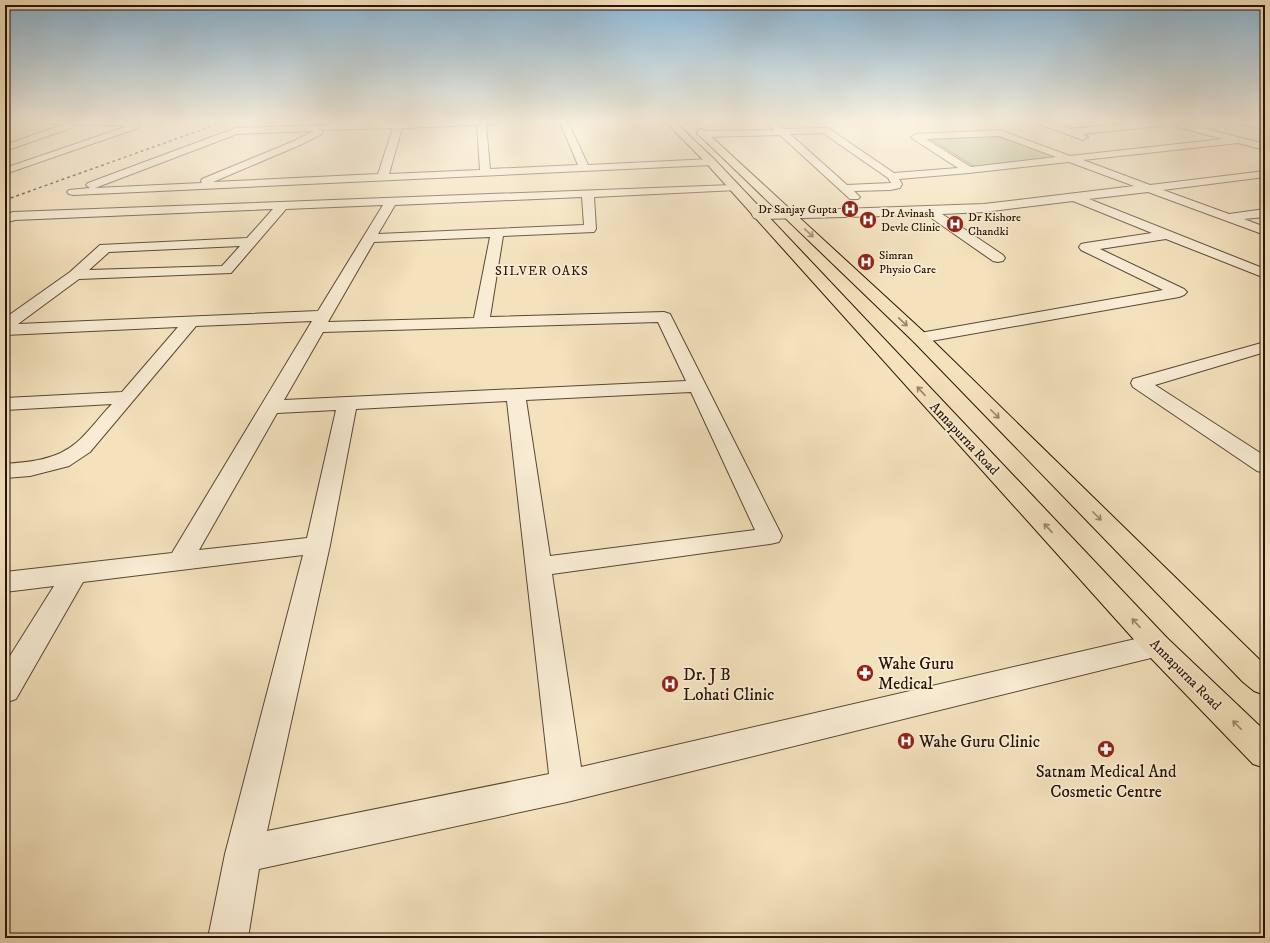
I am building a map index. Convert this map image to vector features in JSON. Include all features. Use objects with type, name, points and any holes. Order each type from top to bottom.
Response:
[{"type":"main road","name":"Annapurna Road","points":[[713,164],[733,188],[1157,646],[1265,753]]},
{"type":"main road","points":[[735,164],[920,338],[1261,677]]},
{"type":"street","points":[[5,171],[25,164]]},
{"type":"street","points":[[149,164],[73,192],[675,164]]},
{"type":"street","points":[[193,187],[247,164]]},
{"type":"street","points":[[382,178],[387,164]]},
{"type":"street","points":[[484,164],[485,173]]},
{"type":"street","points":[[583,164],[585,169]]},
{"type":"street","points":[[817,164],[871,213]]},
{"type":"street","points":[[844,188],[896,186],[897,184],[892,176],[875,164]]},
{"type":"street","points":[[959,164],[969,170]]},
{"type":"street","points":[[892,176],[1023,164]]},
{"type":"street","points":[[1082,164],[1149,187],[1227,218],[1265,231]]},
{"type":"street","points":[[758,215],[871,213],[984,208],[1073,196],[1265,174]]},
{"type":"street","points":[[5,219],[21,215],[733,188]]},
{"type":"street","points":[[369,238],[497,234],[590,229],[588,194]]},
{"type":"street","points":[[1073,196],[1166,235],[1262,272]]},
{"type":"street","points":[[180,561],[391,201]]},
{"type":"street","points":[[75,275],[226,270],[283,205]]},
{"type":"street","points":[[930,211],[998,258]]},
{"type":"street","points":[[1227,218],[1265,213]]},
{"type":"street","points":[[5,326],[75,275],[124,233]]},
{"type":"street","points":[[481,322],[497,234]]},
{"type":"street","points":[[920,338],[1179,292],[1086,247],[1166,235]]},
{"type":"street","points":[[105,248],[251,242]]},
{"type":"street","points":[[5,330],[192,321],[481,322],[664,317],[770,536],[538,567]]},
{"type":"street","points":[[5,471],[30,469],[61,461],[84,448],[192,321]]},
{"type":"street","points":[[1265,347],[1140,383],[1265,466]]},
{"type":"street","points":[[270,407],[697,386]]},
{"type":"street","points":[[516,394],[567,786]]},
{"type":"street","points":[[5,404],[128,397]]},
{"type":"street","points":[[228,938],[243,854],[318,545],[347,403]]},
{"type":"street","points":[[5,582],[318,545]]},
{"type":"street","points":[[5,690],[75,574]]},
{"type":"street","points":[[243,854],[567,786],[1157,646]]},
{"type":"green space","points":[[970,164],[1002,164],[975,167]]},
{"type":"railway","points":[[5,200],[106,164]]},
{"type":"place","name":"Dr Sanjay Gupta","points":[[850,209]]},
{"type":"place","name":"Dr Avinash Devle Clinic","points":[[868,220]]},
{"type":"place","name":"Dr Kishore Chandki","points":[[955,224]]},
{"type":"place","name":"Simran Physio Care","points":[[866,262]]},
{"type":"place","name":"Wahe Guru Medical","points":[[865,673]]},
{"type":"place","name":"Dr. J B Lohati Clinic","points":[[670,684]]},
{"type":"place","name":"Wahe Guru Clinic","points":[[906,741]]},
{"type":"place","name":"Satnam Medical And Cosmetic Centre","points":[[1106,749]]},
{"type":"district","name":"SILVER OAKS","points":[[542,270]]}]
